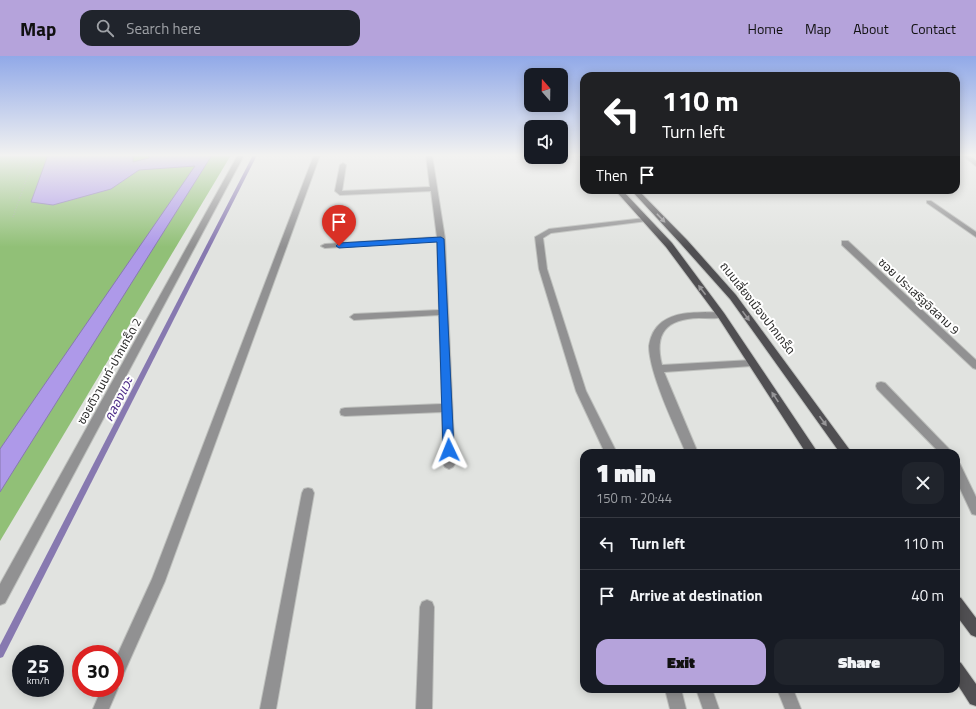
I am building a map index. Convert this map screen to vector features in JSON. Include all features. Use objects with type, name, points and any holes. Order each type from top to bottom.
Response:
[{"type":"main road","points":[[622,194],[669,245],[721,315],[809,449]]},
{"type":"main road","name":"ถนนเลี่ยงเมืองปากเกร็ด","points":[[638,194],[684,242],[732,297],[843,449]]},
{"type":"main road","points":[[960,608],[976,630]]},
{"type":"main road","points":[[960,674],[976,698]]},
{"type":"street","name":"ซอยติวานนท์-ปากเกร็ด 2","points":[[0,598],[224,185]]},
{"type":"street","points":[[124,657],[158,581],[306,185]]},
{"type":"street","points":[[339,185],[338,191],[340,193],[434,189]]},
{"type":"street","points":[[433,185],[441,239],[449,464]]},
{"type":"street","points":[[929,202],[976,235]]},
{"type":"street","points":[[609,449],[581,391],[543,269],[540,237],[549,231],[645,220]]},
{"type":"street","points":[[325,246],[441,239]]},
{"type":"street","name":"ซอย ประเสริฐอิสลาม 9","points":[[846,243],[976,366]]},
{"type":"street","points":[[354,317],[444,312]]},
{"type":"street","points":[[690,449],[659,369],[654,348],[657,332],[667,323],[685,316],[721,315]]},
{"type":"street","points":[[659,369],[752,363]]},
{"type":"street","points":[[881,386],[943,449]]},
{"type":"street","points":[[345,412],[447,408]]},
{"type":"street","points":[[960,476],[976,510]]},
{"type":"street","points":[[268,709],[308,493]]},
{"type":"street","points":[[424,709],[427,607]]},
{"type":"street","points":[[674,693],[678,709]]},
{"type":"street","points":[[705,693],[711,709]]},
{"type":"street","points":[[787,693],[793,709]]},
{"type":"street","points":[[101,709],[106,697]]},
{"type":"path","points":[[13,217],[24,185]]},
{"type":"green space","points":[[0,185],[213,185],[0,541]]},
{"type":"shaded area","points":[[37,185],[116,185],[111,189],[53,205],[31,202]]},
{"type":"shaded area","points":[[182,185],[193,185],[0,492],[0,449]]},
{"type":"waterway","name":"คลองแวะ","points":[[0,654],[239,185]]},
{"type":"route","points":[[339,246],[441,239],[449,450]]}]
